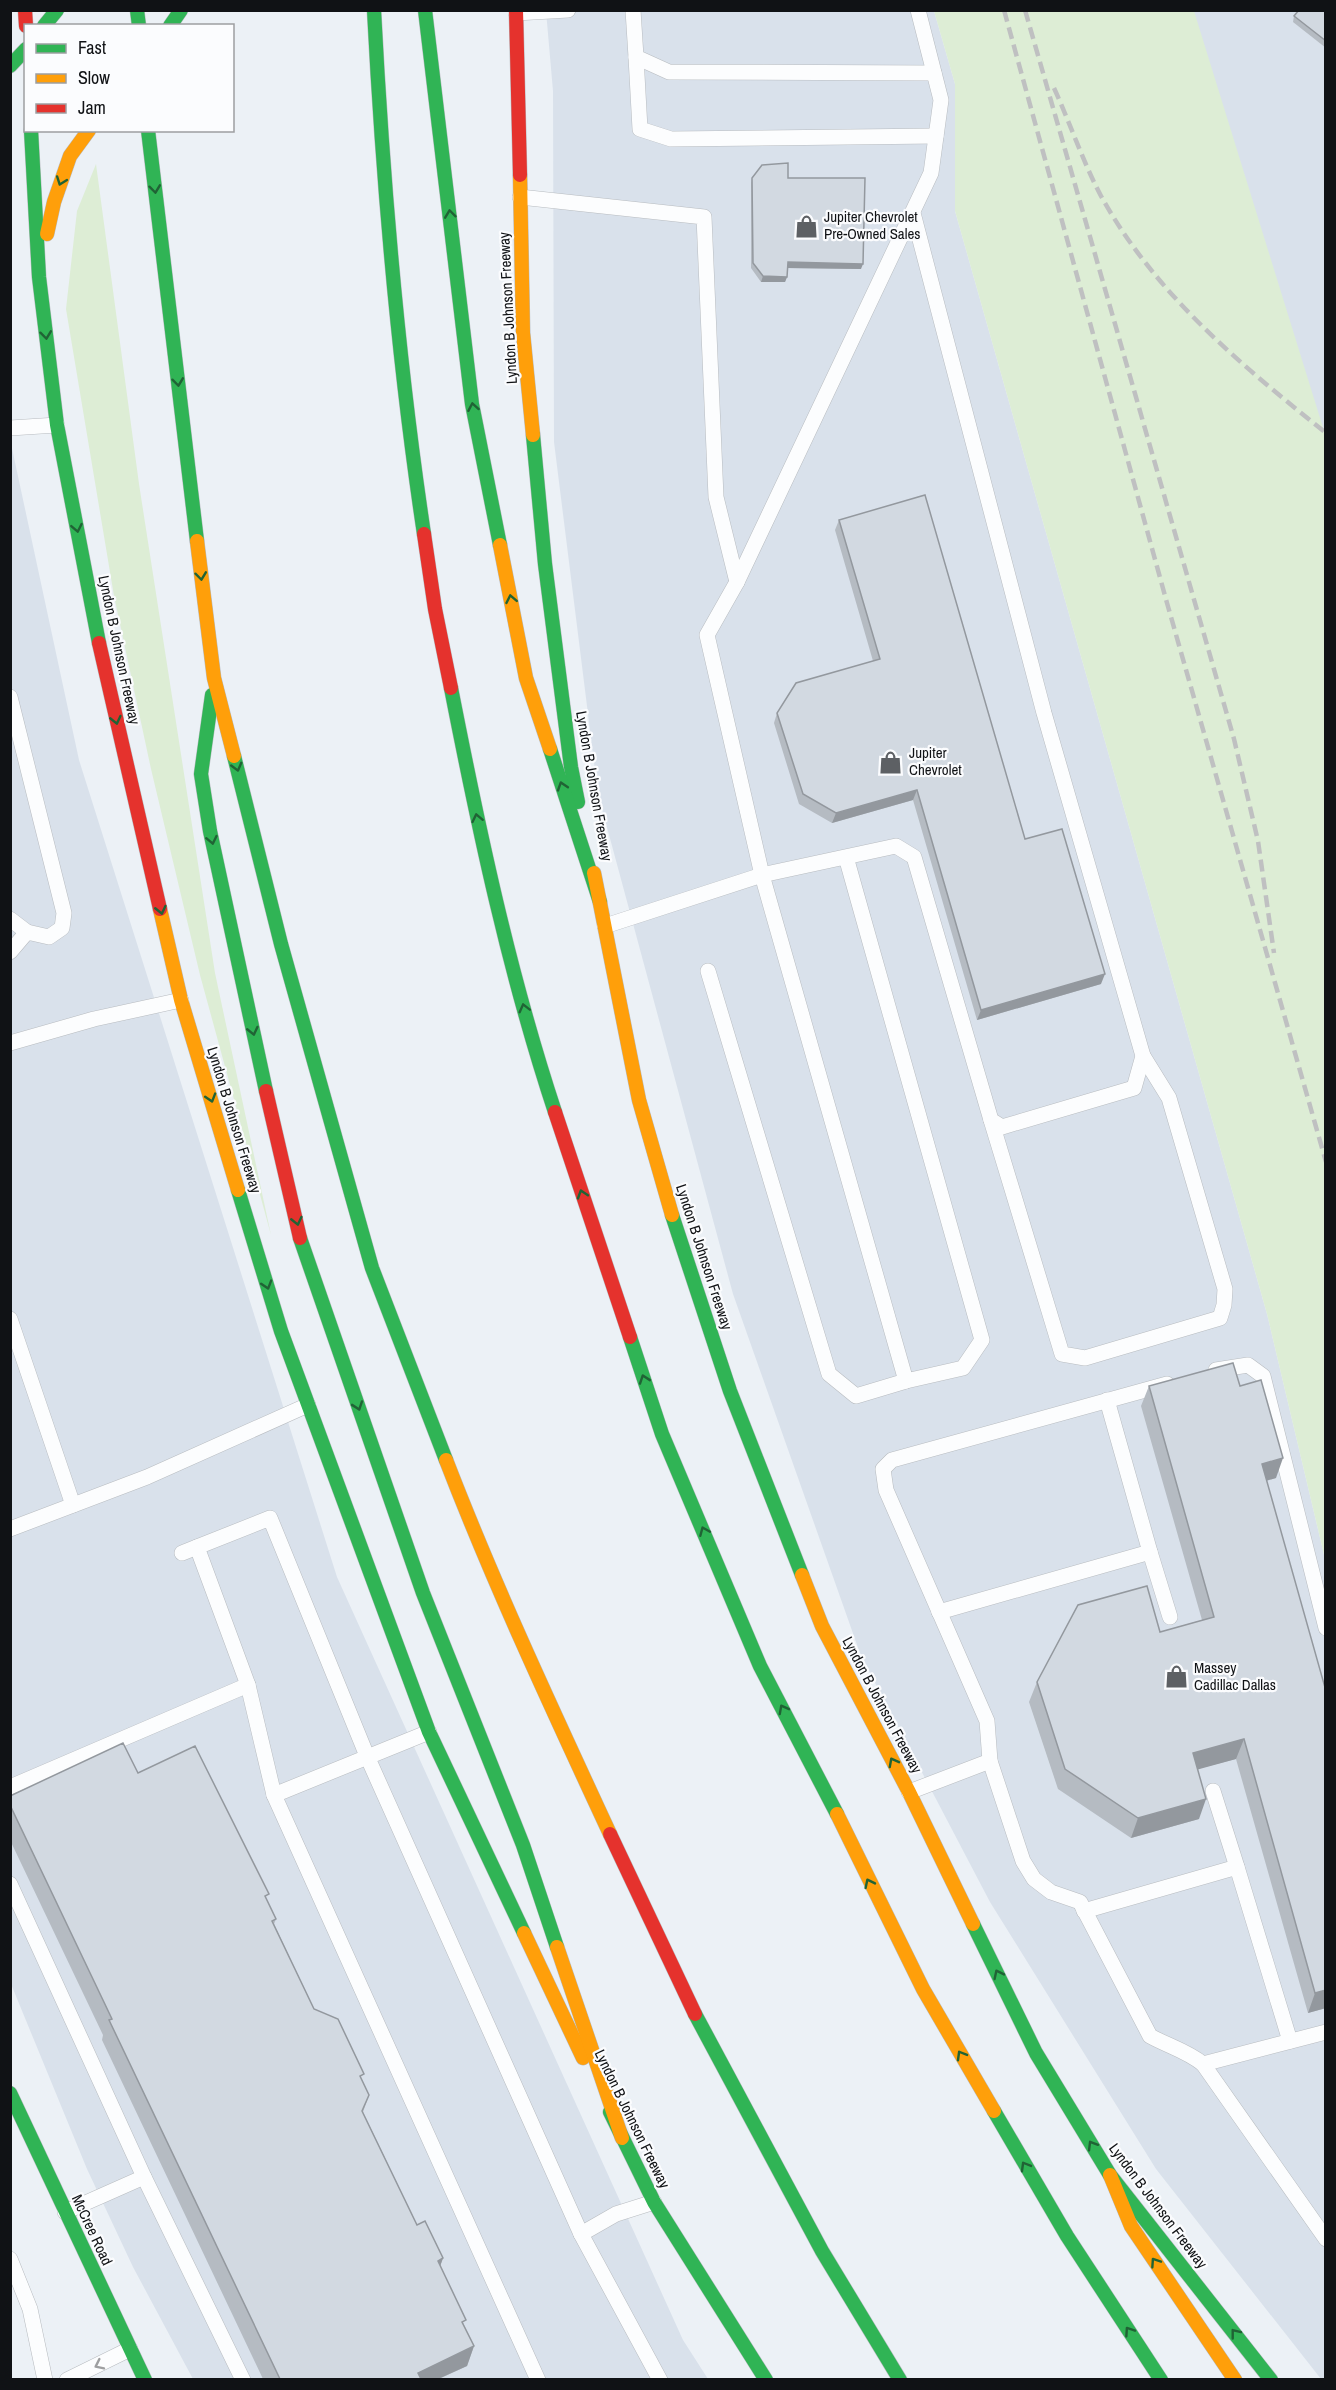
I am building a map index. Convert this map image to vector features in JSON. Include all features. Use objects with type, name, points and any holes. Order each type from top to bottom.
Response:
[{"type":"main road","points":[[46,24],[57,10]]},
{"type":"main road","points":[[171,24],[181,10]]},
{"type":"main road","points":[[374,10],[380,126],[410,442],[435,609],[477,819],[531,1036],[592,1225],[662,1434],[760,1666],[826,1791],[871,1887],[924,1989],[1067,2236],[1161,2379]]},
{"type":"main road","points":[[425,10],[472,404],[526,678],[600,902]]},
{"type":"main road","name":"Lyndon B Johnson Freeway","points":[[516,12],[523,333],[544,564],[571,767],[639,1100],[675,1224],[730,1391],[822,1626],[909,1792],[1036,2053],[1110,2175],[1271,2379]]},
{"type":"main road","points":[[10,66],[24,51]]},
{"type":"main road","name":"Lyndon B Johnson Freeway","points":[[31,132],[39,277],[57,425],[103,663],[181,1000],[280,1331],[429,1732],[654,2202],[766,2379]]},
{"type":"main road","points":[[20,267],[39,277],[54,202],[70,156],[88,132]]},
{"type":"main road","points":[[148,132],[214,678],[281,944],[372,1268],[466,1512],[560,1727],[690,2005],[822,2251],[900,2379]]},
{"type":"main road","points":[[214,678],[201,774],[210,831],[250,1020],[303,1249],[423,1593],[523,1845],[622,2138]]},
{"type":"main road","name":"McCree Road","points":[[10,2093],[145,2379]]},
{"type":"main road","points":[[1110,2175],[1131,2226],[1235,2379]]},
{"type":"lane","points":[[516,12],[568,10]]},
{"type":"lane","points":[[633,10],[640,129],[671,139],[936,136]]},
{"type":"lane","points":[[906,1381],[762,875],[707,635],[736,582],[931,173],[941,100],[918,10]]},
{"type":"lane","points":[[636,57],[669,72],[934,73]]},
{"type":"lane","points":[[520,197],[704,217],[716,497],[736,582]]},
{"type":"lane","points":[[605,926],[762,875],[896,846],[914,857],[1062,1354],[1085,1358],[1220,1318],[1225,1289],[1169,1098],[1143,1056],[1041,702],[913,213]]},
{"type":"lane","points":[[10,428],[57,425]]},
{"type":"lane","points":[[10,697],[64,913],[62,928],[49,937],[27,932],[10,919]]},
{"type":"lane","points":[[708,971],[829,1374],[856,1396],[906,1381],[963,1368],[982,1340],[846,857]]},
{"type":"lane","points":[[10,952],[27,932]]},
{"type":"lane","points":[[10,1043],[94,1019],[181,1000]]},
{"type":"lane","points":[[991,1120],[1002,1127],[1134,1088],[1143,1056]]},
{"type":"lane","points":[[10,1318],[73,1505]]},
{"type":"lane","points":[[1202,1374],[1223,1368],[1248,1365],[1263,1376],[1326,1628]]},
{"type":"lane","points":[[1181,1380],[892,1460],[883,1469],[886,1490],[987,1721],[990,1761],[1023,1861],[1034,1879],[1051,1892],[1080,1902],[1150,2036],[1170,2048],[1189,2053],[1203,2064],[1326,2239]]},
{"type":"lane","points":[[1107,1400],[1170,1617]]},
{"type":"lane","points":[[10,1529],[147,1477],[308,1405]]},
{"type":"lane","points":[[182,1553],[270,1518],[367,1756],[581,2234],[660,2379]]},
{"type":"lane","points":[[197,1547],[248,1685],[274,1795],[538,2379]]},
{"type":"lane","points":[[939,1612],[1150,1552]]},
{"type":"lane","points":[[10,1787],[248,1685]]},
{"type":"lane","points":[[274,1795],[429,1732]]},
{"type":"lane","points":[[909,1792],[990,1761]]},
{"type":"lane","points":[[1213,1791],[1290,2041]]},
{"type":"lane","points":[[1084,1911],[1237,1867]]},
{"type":"lane","points":[[10,1884],[144,2177],[243,2379]]},
{"type":"lane","points":[[1203,2064],[1326,2032]]},
{"type":"lane","points":[[65,2212],[144,2177]]},
{"type":"lane","points":[[581,2234],[616,2214],[654,2202]]},
{"type":"lane","points":[[10,2259],[30,2308],[45,2379]]},
{"type":"lane","points":[[67,2379],[130,2349]]},
{"type":"shaded area","points":[[546,11],[934,11],[955,84],[955,211],[1267,1314],[1325,1559],[1325,2379],[1321,2379],[1156,2169],[990,1902],[861,1656],[733,1294],[598,794],[554,442],[553,91]]},
{"type":"shaded area","points":[[1121,11],[1325,11],[1325,879]]},
{"type":"shaded area","points":[[10,439],[79,760],[337,1577],[683,2340],[708,2379],[193,2379],[133,2267],[87,2169],[11,1984]]},
{"type":"green space","points":[[934,11],[1194,11],[1325,434],[1325,1559],[1267,1314],[955,211],[955,84]]},
{"type":"green space","points":[[96,164],[139,484],[215,973],[271,1235],[200,975],[151,769],[114,596],[66,309],[77,211]]},
{"type":"building","points":[[1299,10],[1326,10],[1326,41],[1294,16]]},
{"type":"building","name":"Jupiter Chevrolet Pre-Owned Sales","points":[[788,163],[788,178],[865,178],[863,264],[788,262],[787,277],[763,276],[753,263],[752,178],[762,165]]},
{"type":"building","name":"Jupiter Chevrolet","points":[[925,495],[1025,839],[1062,829],[1105,974],[981,1010],[917,790],[836,813],[803,794],[777,713],[796,683],[880,659],[839,520]]},
{"type":"building","name":"Massey Cadillac Dallas","points":[[1233,1363],[1240,1386],[1261,1380],[1283,1458],[1262,1464],[1326,1691],[1326,1990],[1315,1993],[1244,1739],[1193,1753],[1206,1799],[1138,1818],[1065,1769],[1037,1682],[1078,1605],[1147,1586],[1160,1632],[1214,1617],[1149,1386]]},
{"type":"building","points":[[123,1743],[138,1773],[195,1746],[269,1894],[265,1896],[276,1919],[272,1921],[314,2009],[338,2019],[364,2074],[360,2076],[369,2095],[362,2111],[417,2225],[425,2221],[443,2258],[438,2261],[466,2320],[462,2322],[474,2346],[418,2373],[421,2379],[280,2379],[109,2020],[112,2019],[10,1805],[10,1796]]},
{"type":"railway","points":[[1004,10],[1167,603],[1326,1162]]},
{"type":"railway","points":[[1025,10],[1234,739],[1258,841],[1274,953]]},
{"type":"railway","points":[[1054,88],[1101,196],[1147,265],[1202,326],[1326,433]]},
{"type":"traffic: fast","points":[[46,24],[57,10]]},
{"type":"traffic: fast","points":[[137,10],[139,24]]},
{"type":"traffic: fast","points":[[171,24],[181,10]]},
{"type":"traffic: fast","points":[[374,10],[393,273],[406,404],[424,534]]},
{"type":"traffic: fast","points":[[425,10],[472,404],[500,545]]},
{"type":"traffic: fast","points":[[10,66],[24,51]]},
{"type":"traffic: fast","points":[[31,132],[39,277],[57,425],[99,643]]},
{"type":"traffic: fast","points":[[148,132],[197,541]]},
{"type":"traffic: fast","points":[[533,435],[545,564],[571,767],[578,802]]},
{"type":"traffic: fast","points":[[451,688],[496,902],[523,1007],[555,1112]]},
{"type":"traffic: fast","points":[[212,695],[201,774],[210,831],[266,1091]]},
{"type":"traffic: fast","points":[[550,749],[600,902]]},
{"type":"traffic: fast","points":[[234,756],[281,944],[372,1268],[446,1460]]},
{"type":"traffic: fast","points":[[238,1190],[281,1331],[429,1732],[524,1933]]},
{"type":"traffic: fast","points":[[672,1215],[730,1391],[802,1575]]},
{"type":"traffic: fast","points":[[300,1238],[423,1593],[523,1845],[557,1947]]},
{"type":"traffic: fast","points":[[630,1337],[662,1434],[760,1666],[837,1814]]},
{"type":"traffic: fast","points":[[973,1924],[1036,2053],[1110,2175],[1271,2380]]},
{"type":"traffic: fast","points":[[695,2014],[822,2251],[900,2380]]},
{"type":"traffic: fast","points":[[10,2093],[145,2380]]},
{"type":"traffic: fast","points":[[994,2111],[1067,2236],[1161,2380]]},
{"type":"traffic: fast","points":[[610,2112],[654,2202],[766,2380]]},
{"type":"traffic: slow","points":[[47,234],[54,202],[70,156],[88,132]]},
{"type":"traffic: slow","points":[[520,175],[523,333],[533,435]]},
{"type":"traffic: slow","points":[[197,541],[214,678],[234,756]]},
{"type":"traffic: slow","points":[[500,545],[526,678],[550,749]]},
{"type":"traffic: slow","points":[[594,873],[639,1100],[672,1215]]},
{"type":"traffic: slow","points":[[160,909],[181,1000],[238,1190]]},
{"type":"traffic: slow","points":[[446,1460],[504,1602],[610,1834]]},
{"type":"traffic: slow","points":[[802,1575],[822,1626],[909,1792],[973,1924]]},
{"type":"traffic: slow","points":[[837,1814],[923,1989],[994,2111]]},
{"type":"traffic: slow","points":[[524,1933],[583,2058]]},
{"type":"traffic: slow","points":[[557,1947],[622,2138]]},
{"type":"traffic: slow","points":[[1110,2175],[1131,2226],[1235,2380]]},
{"type":"traffic: jam","points":[[25,10],[26,24]]},
{"type":"traffic: jam","points":[[516,10],[520,175]]},
{"type":"traffic: jam","points":[[424,534],[435,609],[451,688]]},
{"type":"traffic: jam","points":[[99,643],[160,909]]},
{"type":"traffic: jam","points":[[266,1091],[300,1238]]},
{"type":"traffic: jam","points":[[555,1112],[630,1337]]},
{"type":"traffic: jam","points":[[610,1834],[695,2014]]},
{"type":"place","name":"Jupiter Chevrolet Pre-Owned Sales","points":[[806,226]]},
{"type":"place","name":"Jupiter Chevrolet","points":[[891,762]]},
{"type":"place","name":"Massey Cadillac Dallas","points":[[1176,1677]]}]
